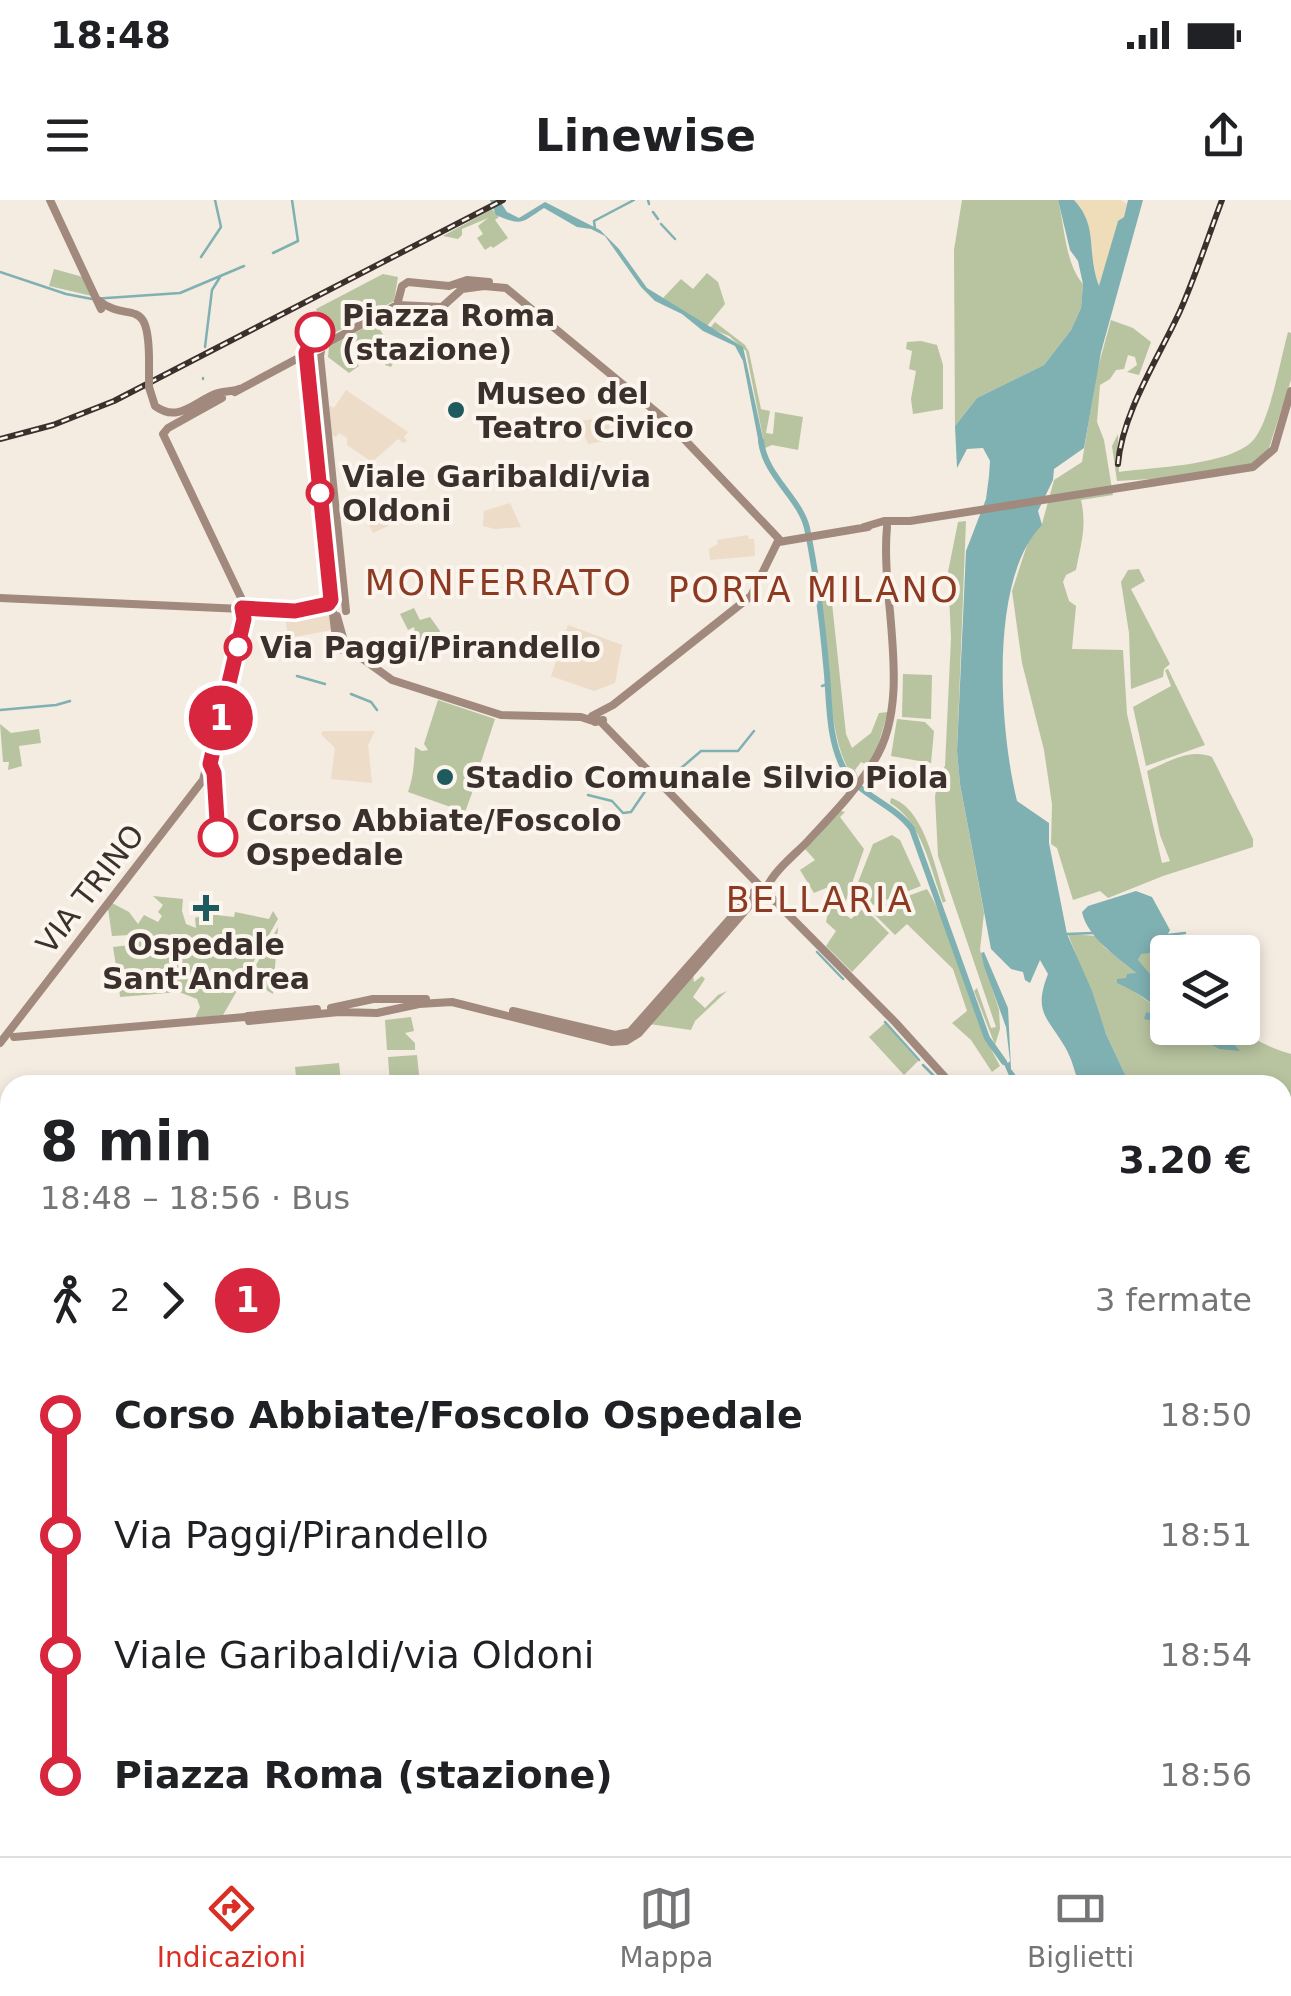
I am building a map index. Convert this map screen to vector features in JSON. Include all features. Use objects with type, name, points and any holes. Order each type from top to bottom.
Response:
[{"type":"main road","points":[[50,200],[101,303],[143,319],[151,400],[167,413],[186,410],[239,389],[321,351],[402,301],[442,308],[462,290],[506,288],[666,420],[774,541]]},
{"type":"main road","points":[[402,301],[402,286],[408,282],[441,286],[471,280],[504,284],[520,301]]},
{"type":"main road","points":[[441,286],[452,298]]},
{"type":"main road","points":[[337,612],[331,600],[307,356],[316,343],[321,351],[337,612],[344,646],[388,678],[501,715],[598,717],[748,600],[774,541]]},
{"type":"main road","points":[[774,541],[885,527],[1254,467],[1274,449],[1291,391]]},
{"type":"main road","points":[[222,395],[163,433],[249,610]]},
{"type":"main road","points":[[8,1038],[452,1002],[614,1038],[630,1032],[844,800],[882,745],[893,697],[885,527]]},
{"type":"main road","points":[[0,598],[289,611],[331,600]]},
{"type":"main road","points":[[312,608],[337,612]]},
{"type":"main road","name":"VIA TRINO","points":[[8,1038],[208,773],[249,610]]},
{"type":"main road","points":[[598,717],[942,1075]]},
{"type":"main road","points":[[349,1009],[373,999],[404,1004]]},
{"type":"green space","points":[[962,200],[1058,200],[1069,256],[1083,284],[1081,308],[1071,330],[1044,365],[977,398],[955,426],[954,250]]},
{"type":"green space","points":[[492,209],[508,238],[493,248],[485,250],[477,238],[483,234],[478,226],[488,218],[462,229],[458,239],[443,236]]},
{"type":"green space","points":[[54,269],[83,277],[92,296],[49,286]]},
{"type":"green space","points":[[707,273],[718,282],[725,304],[707,326],[663,298],[681,279],[693,289]]},
{"type":"green space","points":[[383,274],[398,277],[394,301],[327,337],[316,309]]},
{"type":"green space","points":[[1111,320],[1133,328],[1151,342],[1139,375],[1127,372],[1137,365],[1135,357],[1128,355],[1124,369],[1116,370],[1100,385],[1097,422],[1113,495],[1081,500],[1083,527],[1076,570],[1066,575],[1063,582],[1069,601],[1076,606],[1072,649],[1123,650],[1127,714],[1162,863],[1170,861],[1160,835],[1147,771],[1187,755],[1212,757],[1253,839],[1253,847],[1108,898],[1100,891],[1073,900],[1057,848],[1051,844],[1052,804],[1044,750],[1022,663],[1012,591],[1030,536],[1042,524],[1054,480],[1082,462],[1097,371]]},
{"type":"green space","points":[[375,322],[397,356],[391,367],[385,365],[388,357],[381,358],[367,340],[350,351],[359,366],[349,373],[328,357],[329,347]]},
{"type":"green space","points":[[715,322],[749,352],[761,409],[770,411],[766,433],[773,434],[775,412],[803,417],[798,450],[772,445],[765,448],[746,351],[729,336],[710,328]]},
{"type":"green space","points":[[1288,332],[1291,380],[1268,451],[1250,465],[1168,478],[1117,481],[1112,446],[1118,434],[1119,472],[1211,460],[1244,447],[1255,438],[1266,417]]},
{"type":"green space","points":[[907,342],[937,345],[943,365],[943,409],[913,414],[911,399],[916,371],[909,369],[912,351],[906,349]]},
{"type":"green space","points":[[966,521],[957,751],[984,913],[980,950],[999,1010],[1000,1029],[995,1045],[974,991],[977,988],[991,1028],[996,1027],[938,856],[935,797],[938,776],[945,766],[951,638],[948,572],[958,522]]},
{"type":"green space","points":[[1139,569],[1145,581],[1131,589],[1170,664],[1163,677],[1131,689],[1129,633],[1121,582],[1128,570]]},
{"type":"green space","points":[[831,594],[846,734],[852,748],[871,733],[879,713],[888,712],[876,752],[867,765],[861,762],[855,770],[855,780],[845,762],[833,718],[820,597]]},
{"type":"green space","points":[[414,608],[420,620],[430,617],[440,631],[429,649],[417,641],[414,627],[408,630],[400,614]]},
{"type":"green space","points":[[1168,669],[1205,745],[1146,766],[1133,707],[1171,686],[1165,670]]},
{"type":"green space","points":[[903,674],[932,675],[931,719],[902,717]]},
{"type":"green space","points":[[438,700],[495,719],[480,765],[466,763],[479,774],[465,812],[408,792],[415,747],[428,750],[424,744]]},
{"type":"green space","points":[[897,719],[925,722],[934,731],[931,763],[891,756]]},
{"type":"green space","points":[[0,724],[11,733],[39,729],[41,743],[19,746],[22,766],[8,770],[9,762],[3,762]]},
{"type":"green space","points":[[891,798],[903,804],[920,827],[933,857],[946,901],[943,903],[918,834],[890,803]]},
{"type":"green space","points":[[841,811],[845,812],[840,817],[864,849],[842,912],[851,919],[864,908],[889,933],[852,972],[826,946],[836,931],[826,922],[826,888],[814,893],[800,870],[815,860],[805,849]]},
{"type":"green space","points":[[892,835],[900,840],[921,886],[873,905],[857,885],[873,844]]},
{"type":"green space","points":[[927,889],[948,931],[1000,1066],[992,1072],[971,1040],[952,1023],[967,1011],[953,969],[907,924],[895,935],[873,913],[872,909]]},
{"type":"green space","points":[[153,896],[183,899],[186,924],[196,928],[195,918],[208,914],[234,917],[235,912],[269,919],[273,911],[278,919],[223,1015],[195,1018],[200,1007],[197,999],[179,992],[120,997],[118,978],[127,982],[139,971],[117,972],[113,947],[130,945],[129,935],[112,936],[108,909],[112,903],[129,912],[138,924],[144,915],[158,922],[163,905]]},
{"type":"green space","points":[[278,927],[273,994],[259,986],[261,974],[256,965]]},
{"type":"green space","points":[[1068,934],[1097,936],[1103,946],[1137,974],[1134,991],[1150,1003],[1150,1014],[1146,1012],[1145,1019],[1150,1021],[1150,1045],[1211,1045],[1219,1049],[1226,1045],[1260,1045],[1260,1042],[1291,1054],[1291,1075],[1125,1075]]},
{"type":"green space","points":[[1150,951],[1150,975],[1138,961],[1140,954]]},
{"type":"green space","points":[[693,974],[694,982],[702,976],[705,979],[693,997],[705,1008],[727,991],[695,1021],[691,1030],[649,1024]]},
{"type":"green space","points":[[411,1017],[414,1031],[405,1033],[415,1043],[415,1050],[387,1050],[385,1020]]},
{"type":"green space","points":[[885,1023],[918,1061],[904,1075],[869,1037]]},
{"type":"green space","points":[[417,1055],[419,1075],[389,1075],[388,1057]]},
{"type":"green space","points":[[339,1063],[340,1075],[296,1075],[295,1067]]},
{"type":"sand","points":[[1074,200],[1121,200],[1127,204],[1124,217],[1118,221],[1099,287],[1089,230]]},
{"type":"shaded area","points":[[346,390],[408,432],[404,437],[407,441],[398,439],[372,462],[347,445],[347,438],[339,433],[336,437],[332,435],[328,405],[334,408]]},
{"type":"shaded area","points":[[608,417],[611,440],[588,444],[579,421]]},
{"type":"shaded area","points":[[388,499],[400,520],[373,533],[364,515]]},
{"type":"shaded area","points":[[510,503],[521,527],[483,526],[484,511]]},
{"type":"shaded area","points":[[748,535],[754,539],[755,556],[710,560],[709,549],[718,544],[717,540]]},
{"type":"shaded area","points":[[329,598],[332,630],[288,638],[285,614],[290,606]]},
{"type":"shaded area","points":[[568,625],[622,645],[615,683],[594,691],[551,676]]},
{"type":"shaded area","points":[[375,731],[368,745],[372,783],[331,779],[335,748],[321,734]]},
{"type":"water","points":[[490,200],[499,200],[507,212],[519,218],[545,202],[600,230],[619,249],[647,288],[743,347],[765,448],[760,450],[743,361],[735,346],[655,301],[605,236],[577,227],[544,208],[526,220],[512,221],[496,215]]},
{"type":"water","points":[[1058,200],[1074,200],[1087,220],[1099,286],[1128,200],[1143,200],[1101,352],[1084,448],[1054,469],[1038,511],[1042,525],[1025,550],[1013,581],[1006,618],[1003,698],[1017,801],[1049,823],[1049,843],[1067,934],[1125,1075],[1076,1075],[1044,1014],[1042,998],[1048,974],[1040,960],[1030,983],[1023,972],[1011,969],[991,949],[957,751],[966,551],[986,499],[990,461],[983,448],[967,449],[957,468],[955,426],[977,398],[1044,365],[1071,330],[1081,308],[1083,284],[1078,261],[1070,250]]},
{"type":"water","points":[[1136,891],[1152,897],[1170,930],[1167,935],[1150,935],[1150,953],[1141,954],[1138,960],[1150,974],[1150,1003],[1117,983],[1117,979],[1136,973],[1096,938],[1082,912],[1088,906]]},
{"type":"water","points":[[984,952],[1008,1008],[1011,1069],[1016,1075],[1009,1075],[1001,1057],[1010,1061],[1006,1027],[981,953]]},
{"type":"water","points":[[1211,1045],[1235,1045],[1240,1051]]},
{"type":"waterway","points":[[201,257],[221,227],[215,200]]},
{"type":"waterway","points":[[273,253],[298,241],[292,200]]},
{"type":"waterway","points":[[595,229],[594,221],[634,200]]},
{"type":"waterway","points":[[648,200],[649,204]]},
{"type":"waterway","points":[[653,212],[658,219]]},
{"type":"waterway","points":[[661,224],[675,239]]},
{"type":"waterway","points":[[0,272],[92,299],[180,293],[244,266]]},
{"type":"waterway","points":[[205,347],[212,290],[220,277]]},
{"type":"waterway","points":[[761,441],[769,465],[807,528],[821,613],[832,731],[839,757],[858,786],[912,829],[987,1038],[1004,1062]]},
{"type":"waterway","points":[[297,676],[325,684]]},
{"type":"waterway","points":[[822,686],[828,684]]},
{"type":"waterway","points":[[351,694],[371,702],[377,710]]},
{"type":"waterway","points":[[0,710],[70,701]]},
{"type":"waterway","points":[[588,795],[612,801],[623,813],[631,812],[648,787],[659,787],[701,751],[738,751],[754,731]]},
{"type":"waterway","points":[[560,784],[564,786]]},
{"type":"waterway","points":[[1067,934],[1094,933]]},
{"type":"waterway","points":[[1168,935],[1185,933]]},
{"type":"waterway","points":[[817,952],[843,979]]},
{"type":"waterway","points":[[885,1022],[919,1060]]},
{"type":"waterway","points":[[923,1065],[933,1075]]},
{"type":"railway","points":[[0,439],[53,425],[114,401],[503,200]]},
{"type":"railway","points":[[1118,464],[1126,425],[1180,311],[1222,200]]},
{"type":"bus line","name":"1","points":[[218,837],[210,764],[244,619],[242,608],[295,611],[331,600],[306,353],[309,346],[318,342],[315,332]]},
{"type":"place","name":"Piazza Roma (stazione)","points":[[315,332]]},
{"type":"place","name":"Museo del Teatro Civico","points":[[456,410]]},
{"type":"place","name":"Viale Garibaldi/via Oldoni","points":[[320,493]]},
{"type":"place","name":"Via Paggi/Pirandello","points":[[238,647]]},
{"type":"place","name":"Stadio Comunale Silvio Piola","points":[[445,777]]},
{"type":"place","name":"Corso Abbiate/Foscolo Ospedale","points":[[218,837]]},
{"type":"place","name":"Ospedale Sant'Andrea","points":[[206,908]]},
{"type":"district","name":"MONFERRATO","points":[[499,583]]},
{"type":"district","name":"PORTA MILANO","points":[[814,590]]},
{"type":"district","name":"BELLARIA","points":[[820,900]]}]
